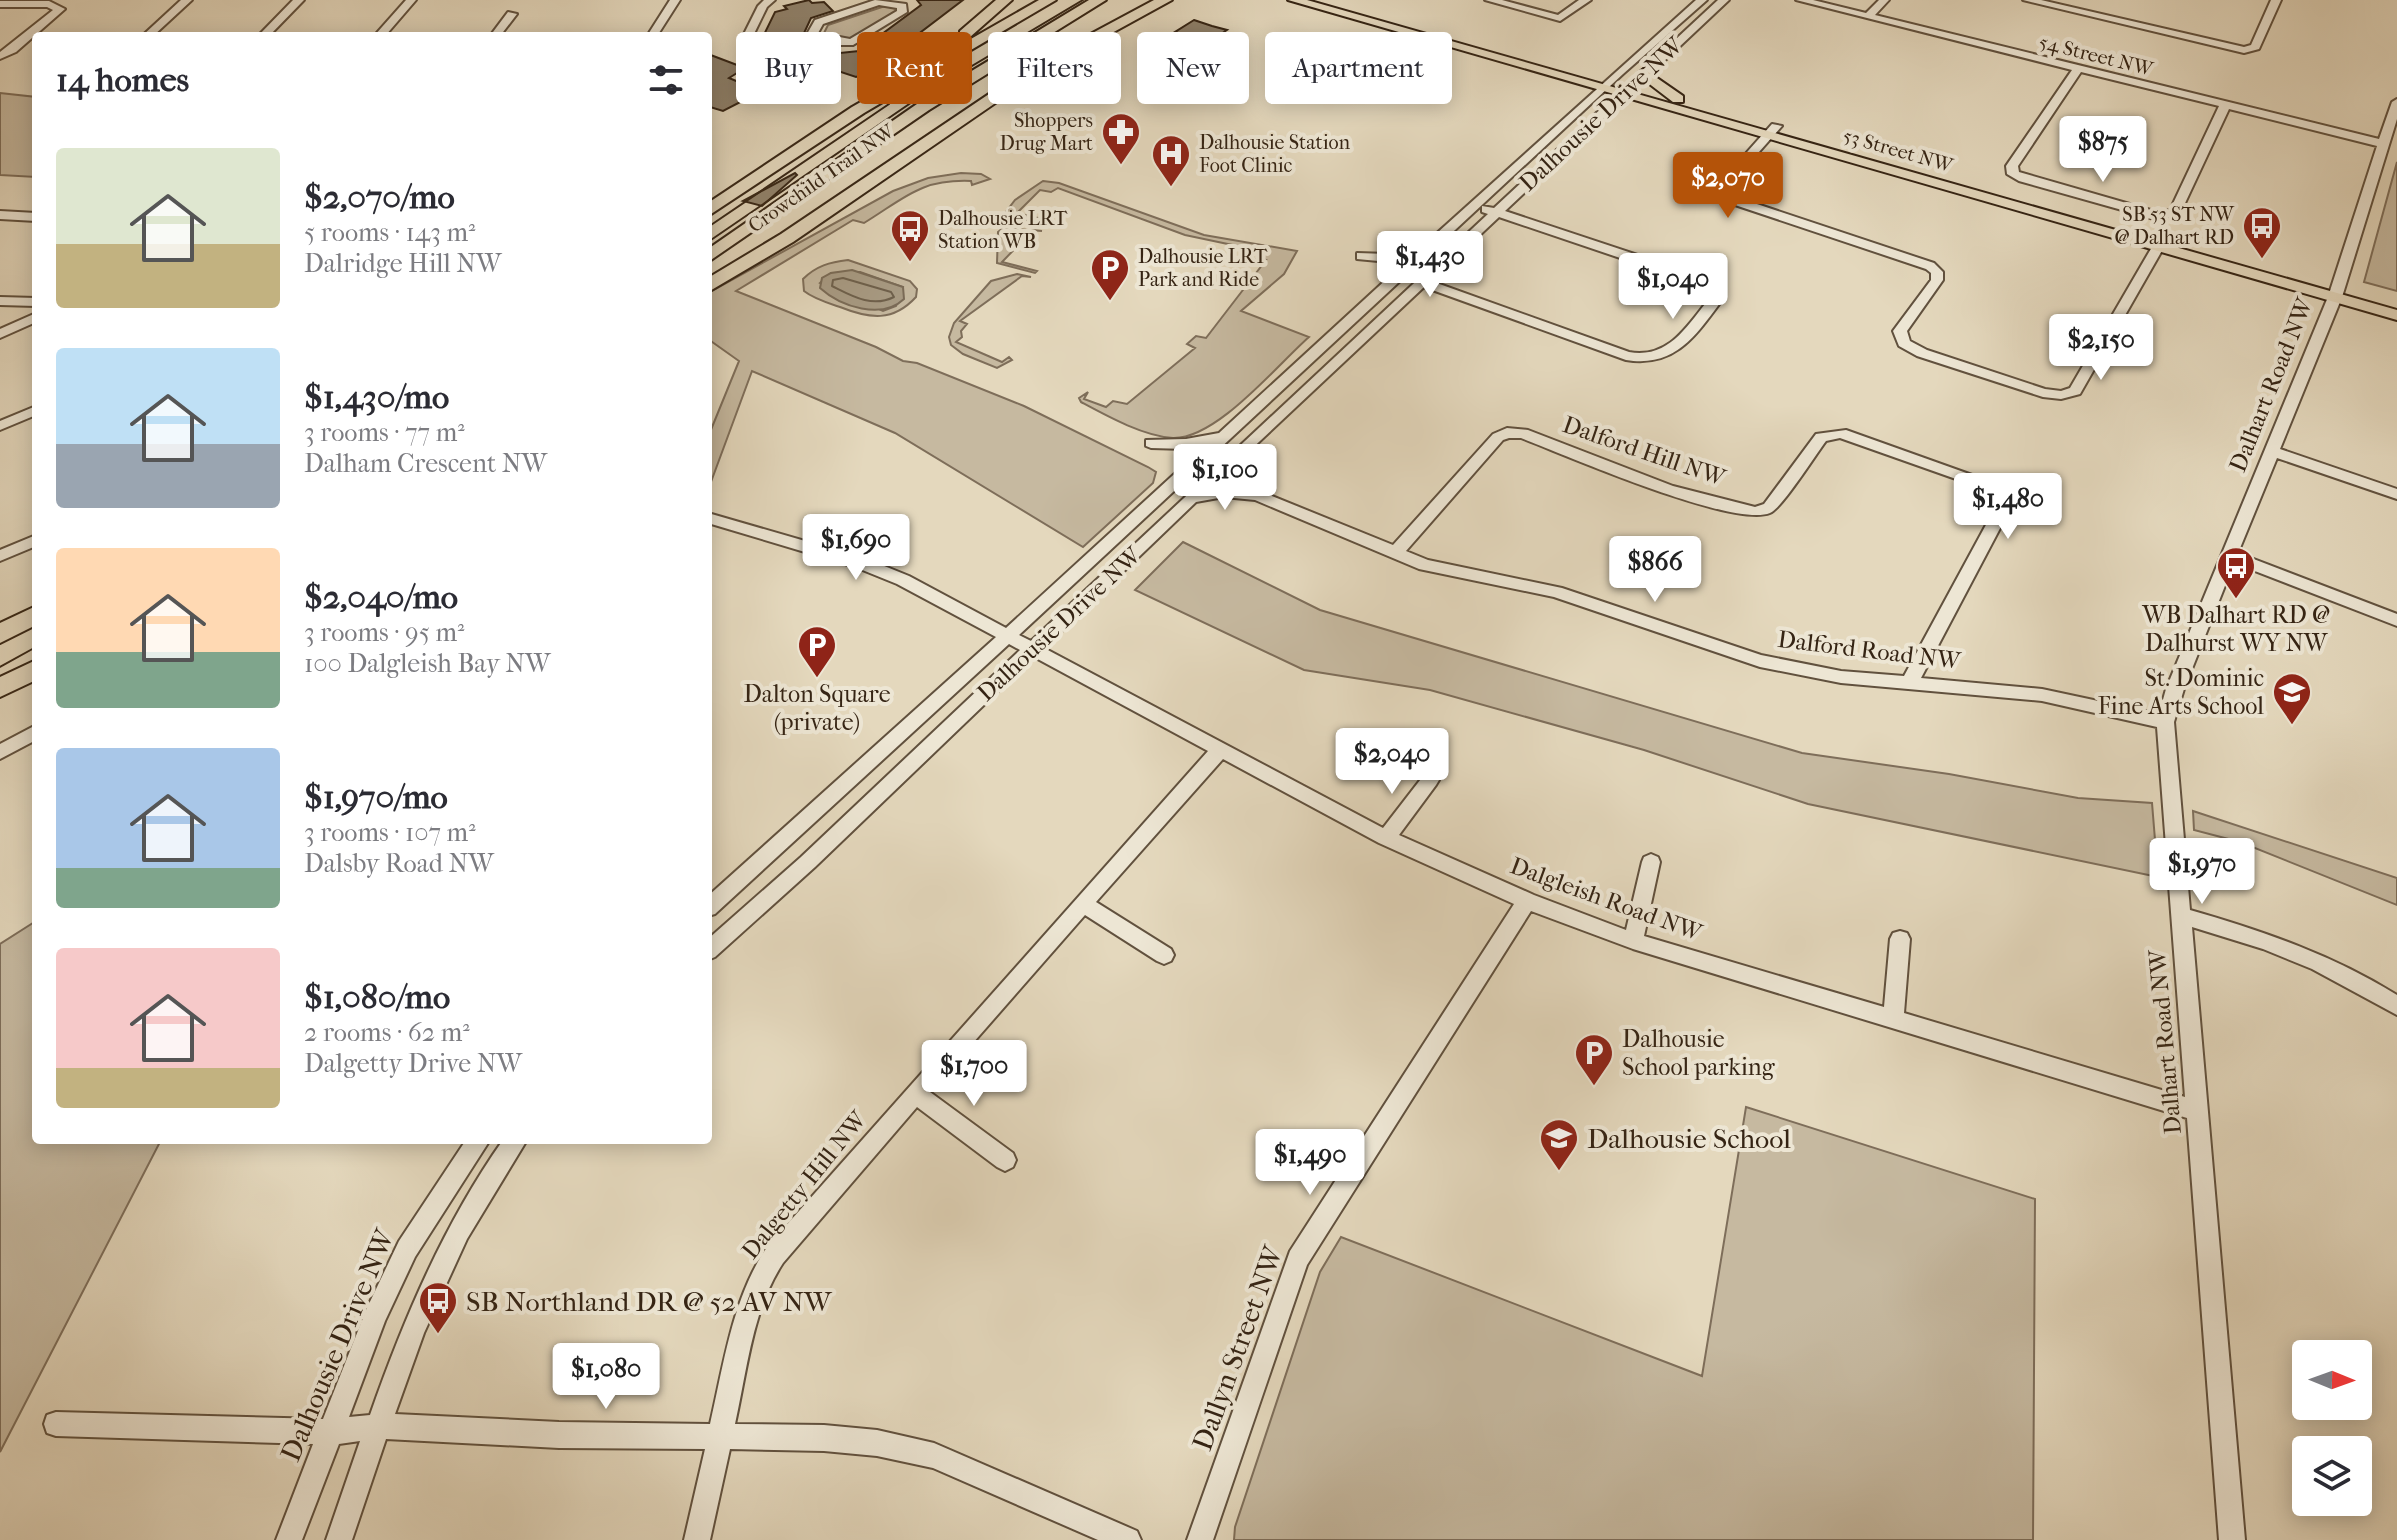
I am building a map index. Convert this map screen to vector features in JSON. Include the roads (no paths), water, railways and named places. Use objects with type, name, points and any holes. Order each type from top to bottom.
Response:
[{"type":"highway","points":[[858,110],[974,28],[1005,0]]},
{"type":"highway","name":"Crowchild Trail NW","points":[[712,208],[858,110],[1049,0]]},
{"type":"highway","name":"Crowchild Trail NW","points":[[712,254],[923,107],[1099,0]]},
{"type":"highway","points":[[712,283],[836,205],[1034,70],[1165,0]]},
{"type":"highway","points":[[1139,15],[1175,0]]},
{"type":"highway","points":[[0,623],[32,606]]},
{"type":"highway","points":[[0,634],[32,616]]},
{"type":"highway","points":[[0,688],[32,671]]},
{"type":"main road","name":"53 Street NW","points":[[1294,0],[1541,69],[1608,83]]},
{"type":"main road","name":"53 Street NW","points":[[1330,0],[1627,89],[2337,291],[2397,315]]},
{"type":"main road","points":[[1541,69],[1551,78],[1580,91],[1590,101]]},
{"type":"main road","points":[[1644,73],[1678,99]]},
{"type":"main road","name":"53 Street NW","points":[[1627,89],[1678,99],[2158,247],[2337,291],[2397,301]]},
{"type":"street","points":[[151,32],[187,0]]},
{"type":"street","points":[[267,32],[299,0]]},
{"type":"street","points":[[383,32],[411,0]]},
{"type":"street","points":[[655,32],[675,0]]},
{"type":"street","points":[[750,32],[763,6],[770,0]]},
{"type":"street","points":[[846,0],[857,7],[893,3],[902,6],[902,12],[887,18],[855,43],[841,44],[812,34],[819,22],[841,16],[857,7]]},
{"type":"street","points":[[1490,0],[1560,18],[1586,0]]},
{"type":"street","name":"Dalhousie Drive NW","points":[[712,904],[1702,0]]},
{"type":"street","name":"Dalhousie Drive NW","points":[[712,947],[808,862],[1495,212],[1724,0]]},
{"type":"street","name":"54 Street NW","points":[[1801,0],[2384,144]]},
{"type":"street","points":[[1869,16],[1884,0]]},
{"type":"street","points":[[2028,0],[2248,50],[2255,47],[2276,0]]},
{"type":"street","points":[[5,3],[49,4],[60,9],[33,32]]},
{"type":"street","points":[[498,32],[512,14]]},
{"type":"street","points":[[0,56],[32,33]]},
{"type":"street","points":[[2077,70],[2012,166],[2013,174],[2154,215],[2170,216],[2177,211],[2225,105]]},
{"type":"street","name":"Dalhart Road NW","points":[[2232,1540],[2165,722],[2175,689],[2337,291],[2397,102]]},
{"type":"street","points":[[1772,130],[1722,187],[1724,197],[1930,266],[1937,272],[1937,280],[1900,331],[1904,343],[1922,353],[2043,393],[2061,395],[2075,391],[2158,247]]},
{"type":"street","points":[[1421,282],[1626,356],[1646,359],[1669,353],[1716,299],[1715,290],[1702,281],[1476,206]]},
{"type":"street","points":[[2,216],[32,217]]},
{"type":"street","points":[[1361,256],[1389,258],[1436,242]]},
{"type":"street","points":[[0,301],[32,302]]},
{"type":"street","points":[[0,334],[32,319]]},
{"type":"street","points":[[0,426],[32,412]]},
{"type":"street","name":"Dalford Hill NW","points":[[1394,554],[1498,437],[1507,433],[1523,433],[1668,490],[1755,512],[1769,508],[1821,437],[1841,433],[1995,488],[2008,498],[1910,682]]},
{"type":"street","points":[[1151,443],[1179,445],[1225,436]]},
{"type":"street","points":[[2272,451],[2397,494]]},
{"type":"street","points":[[1238,454],[1238,478],[1257,495]]},
{"type":"street","points":[[1192,498],[1224,492],[1257,495]]},
{"type":"street","name":"Dalford Road NW","points":[[1257,495],[1394,554],[1463,574],[1556,592],[1594,603],[1760,661],[1841,677],[2042,695],[2165,722]]},
{"type":"street","name":"Dalgleish Road NW","points":[[712,519],[881,570],[1386,838],[1527,901],[1633,941],[2197,1111]]},
{"type":"street","points":[[0,556],[32,542]]},
{"type":"street","points":[[2229,555],[2397,620]]},
{"type":"street","points":[[0,752],[32,734]]},
{"type":"street","name":"Dalgetty Hill NW","points":[[697,1540],[748,1312],[761,1276],[775,1255],[915,1093],[1220,750]]},
{"type":"street","points":[[1386,838],[1430,780]]},
{"type":"street","points":[[1633,941],[1651,862]]},
{"type":"street","name":"Dallyn Street NW","points":[[1200,1540],[1298,1259],[1527,901]]},
{"type":"street","points":[[1084,904],[1164,955]]},
{"type":"street","points":[[2181,916],[2266,939],[2329,964],[2397,1006]]},
{"type":"street","points":[[1893,1019],[1900,939]]},
{"type":"street","points":[[915,1093],[1005,1160]]},
{"type":"street","name":"Dalhousie Drive NW","points":[[289,1540],[375,1316],[407,1249],[476,1144]]},
{"type":"street","points":[[339,1540],[434,1279],[485,1183],[513,1144]]},
{"type":"street","points":[[56,1424],[331,1432],[379,1426],[559,1435],[824,1438],[877,1443],[934,1456],[1128,1540]]},
{"type":"water","points":[[852,270],[903,287],[904,299],[885,309],[873,310],[839,301],[820,288],[822,278],[831,273]]},
{"type":"tram line","points":[[712,239],[918,98],[1083,0]]},
{"type":"tram line","points":[[712,224],[889,104]]},
{"type":"tram line","points":[[0,667],[32,649]]},
{"type":"place","name":"Shoppers Drug Mart","points":[[1121,166]]},
{"type":"place","name":"Dalhousie Station Foot Clinic","points":[[1171,188]]},
{"type":"place","name":"SB 53 ST NW @ Dalhart RD","points":[[2262,260]]},
{"type":"place","name":"Dalhousie LRT Station WB","points":[[910,263]]},
{"type":"place","name":"Dalhousie LRT Park and Ride","points":[[1110,302]]},
{"type":"place","name":"WB Dalhart RD @ Dalhurst WY NW","points":[[2236,600]]},
{"type":"place","name":"Dalton Square (private)","points":[[817,679]]},
{"type":"place","name":"St. Dominic Fine Arts School","points":[[2292,726]]},
{"type":"place","name":"Dalhousie School parking","points":[[1594,1087]]},
{"type":"place","name":"Dalhousie School","points":[[1559,1172]]},
{"type":"place","name":"SB Northland DR @ 52 AV NW","points":[[438,1335]]}]
